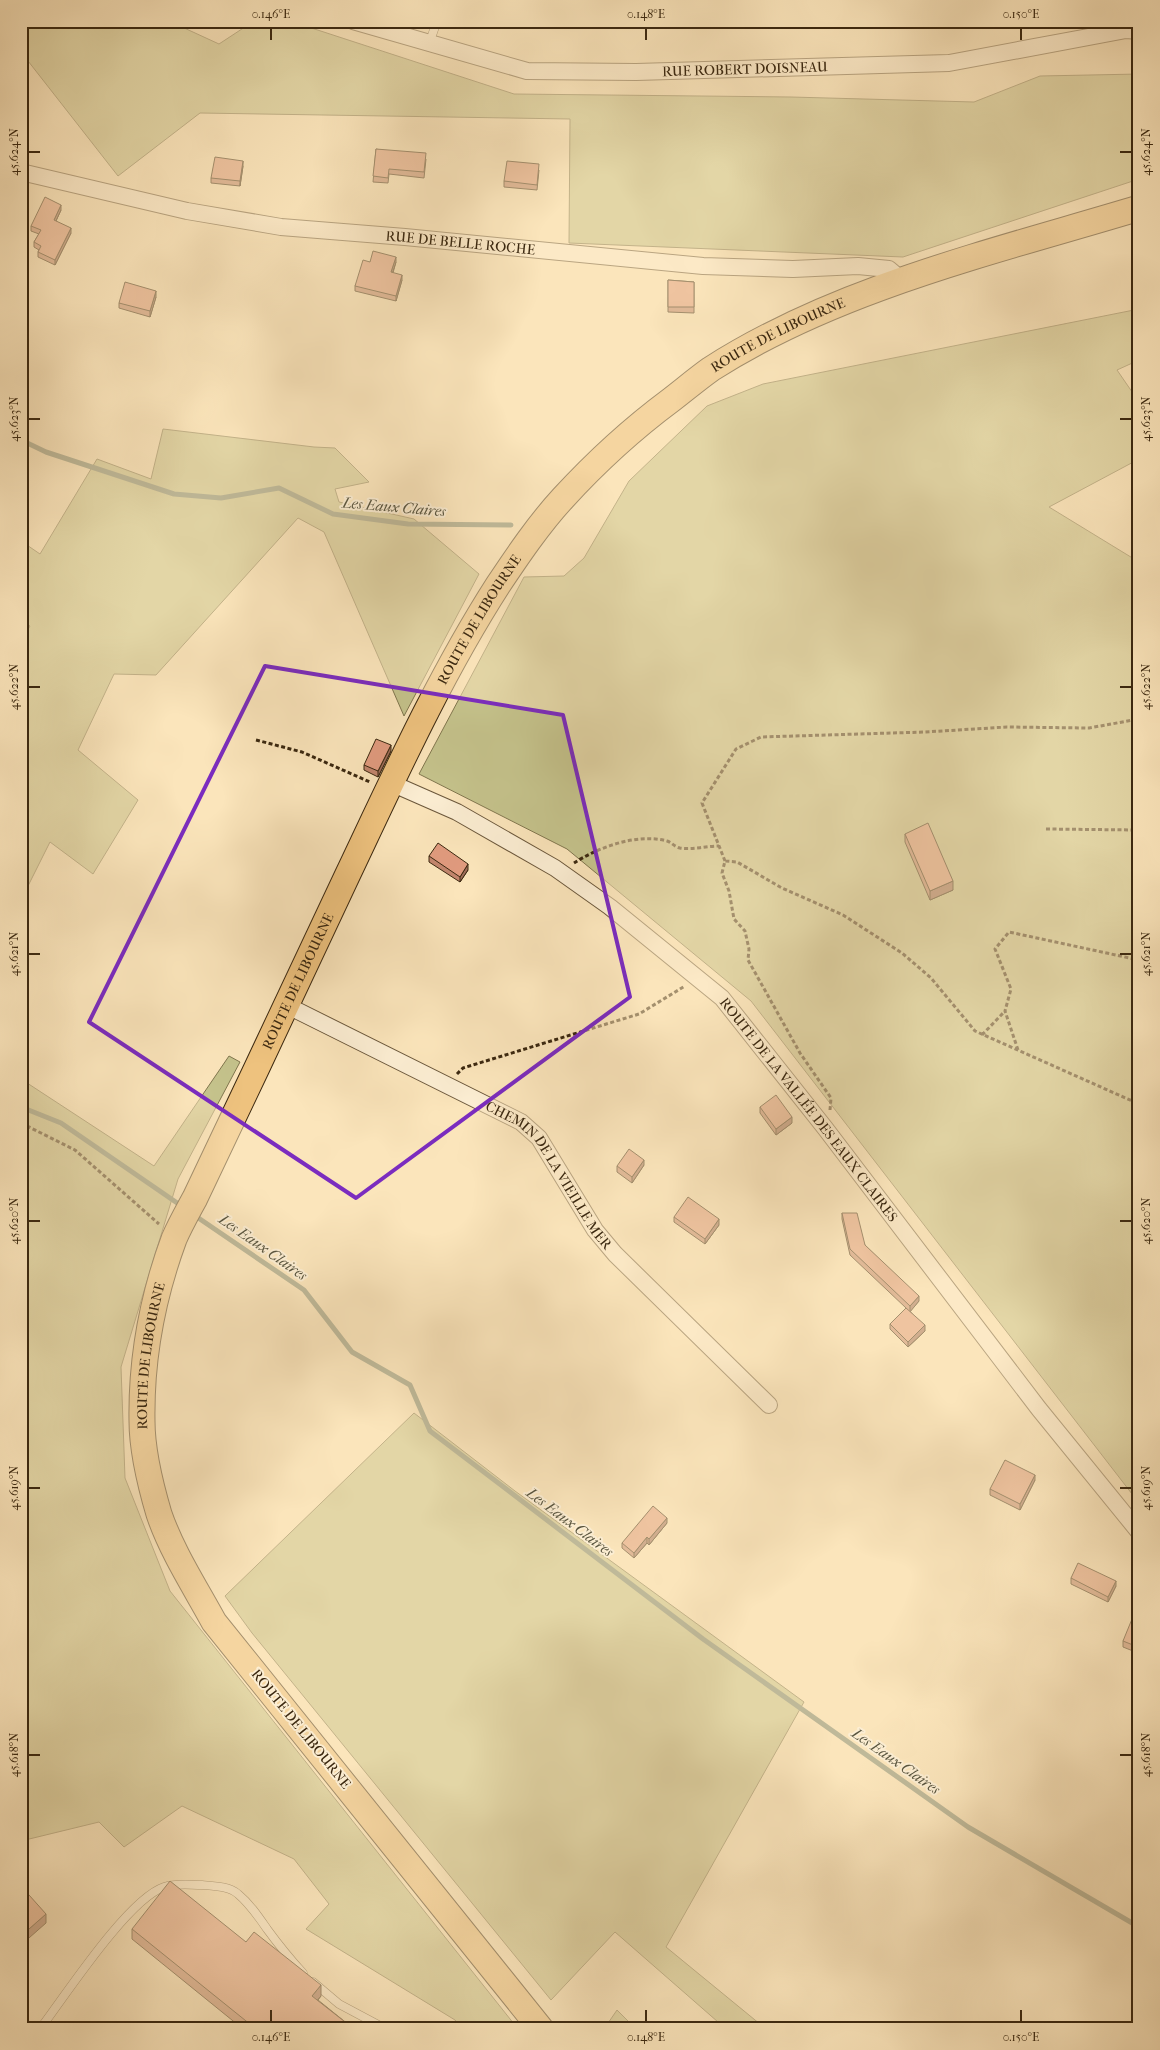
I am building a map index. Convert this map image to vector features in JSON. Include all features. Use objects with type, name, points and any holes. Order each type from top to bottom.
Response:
[{"type":"main road","name":"ROUTE DE LIBOURNE","points":[[541,2029],[214,1622],[177,1557],[160,1515],[149,1471],[142,1422],[144,1375],[150,1326],[178,1231],[389,787],[445,675],[482,611],[515,560],[561,500],[616,444],[710,370],[759,342],[828,310],[902,280],[1139,208]]},
{"type":"street","name":"RUE ROBERT DOISNEAU","points":[[353,21],[429,44],[528,70],[636,72],[949,62],[1126,30],[1139,31]]},
{"type":"street","name":"RUE DE BELLE ROCHE","points":[[21,172],[187,211],[281,226],[703,266],[793,269],[866,267],[889,269],[902,280]]},
{"type":"street","name":"ROUTE DE LA VALLÉE DES EAUX CLAIRES","points":[[389,787],[457,812],[560,872],[610,907],[722,998],[825,1128],[1039,1409],[1139,1532]]},
{"type":"street","name":"CHEMIN DE LA VIEILLE MER","points":[[287,1004],[521,1122],[539,1138],[595,1230],[615,1254],[769,1405]]},
{"type":"lane","points":[[429,44],[437,21]]},
{"type":"lane","points":[[40,2029],[98,1951],[140,1902],[163,1888],[181,1884],[227,1888],[237,1893],[252,1907],[290,1960],[312,1982],[339,2004],[386,2029]]},
{"type":"path","points":[[825,1128],[831,1098],[800,1052],[748,960],[749,949],[745,931],[734,919],[729,892],[722,873],[725,861],[702,803],[736,749],[761,737],[925,732],[1007,727],[1089,728],[1139,719]]},
{"type":"path","points":[[256,740],[302,752],[389,787]]},
{"type":"path","points":[[1046,829],[1139,830]]},
{"type":"path","points":[[560,872],[585,856],[610,846],[641,839],[667,841],[679,848],[719,846]]},
{"type":"path","points":[[725,861],[737,862],[782,888],[843,915],[902,953],[930,978],[975,1031],[1139,1104]]},
{"type":"path","points":[[982,1035],[1005,1011],[1011,989],[995,949],[1009,932],[1139,960]]},
{"type":"path","points":[[446,1084],[463,1068],[639,1014],[698,978]]},
{"type":"path","points":[[1005,1011],[1018,1051]]},
{"type":"path","points":[[21,1123],[75,1150],[178,1231]]},
{"type":"highlighted area","points":[[265,666],[563,715],[630,997],[356,1198],[89,1022]]},
{"type":"shaded area","points":[[21,21],[169,21],[219,44],[254,21],[290,21],[514,94],[791,97],[974,102],[1040,76],[1139,74],[1139,179],[903,257],[569,243],[570,119],[200,113],[118,176],[21,52]]},
{"type":"shaded area","points":[[1139,309],[1139,360],[1117,370],[1139,402],[1139,459],[1049,507],[1139,562],[1139,1503],[751,1001],[567,849],[419,774],[524,577],[564,576],[584,558],[629,481],[707,406],[763,384]]},
{"type":"shaded area","points":[[163,429],[335,448],[369,482],[335,489],[339,502],[414,519],[479,574],[404,716],[324,532],[298,518],[156,675],[114,674],[78,750],[138,800],[93,874],[50,842],[21,900],[21,642],[30,626],[21,620],[21,541],[40,554],[97,459],[151,479]]},
{"type":"shaded area","points":[[229,1056],[240,1062],[178,1179],[121,1367],[125,1478],[170,1591],[518,2029],[463,2029],[455,2020],[306,1929],[329,1904],[294,1859],[182,1806],[124,1847],[99,1822],[21,1841],[21,1079],[154,1166]]},
{"type":"shaded area","points":[[414,1413],[515,1491],[804,1702],[666,1947],[766,2029],[726,2029],[615,1932],[551,2000],[252,1633],[225,1596]]},
{"type":"shaded area","points":[[617,2010],[636,2029],[604,2029]]},
{"type":"building","points":[[376,149],[426,153],[424,172],[389,169],[388,178],[373,176]]},
{"type":"building","points":[[215,157],[243,161],[240,181],[211,178]]},
{"type":"building","points":[[507,161],[539,164],[537,185],[504,181]]},
{"type":"building","points":[[45,197],[61,205],[54,220],[71,228],[55,260],[38,252],[41,246],[34,242],[41,230],[31,226]]},
{"type":"building","points":[[373,251],[396,257],[391,272],[402,275],[396,296],[355,286],[363,260],[370,262]]},
{"type":"building","points":[[668,280],[694,282],[694,307],[668,307]]},
{"type":"building","points":[[125,282],[156,291],[150,311],[119,303]]},
{"type":"building","points":[[376,739],[391,745],[378,771],[364,765]]},
{"type":"building","points":[[928,823],[953,881],[930,891],[905,834]]},
{"type":"building","points":[[438,843],[468,864],[460,877],[429,856]]},
{"type":"building","points":[[776,1095],[792,1117],[776,1129],[760,1107]]},
{"type":"building","points":[[629,1149],[644,1160],[632,1177],[617,1166]]},
{"type":"building","points":[[688,1197],[719,1219],[705,1239],[674,1217]]},
{"type":"building","points":[[842,1213],[857,1213],[865,1245],[919,1296],[910,1306],[850,1249]]},
{"type":"building","points":[[906,1308],[925,1325],[908,1342],[890,1324]]},
{"type":"building","points":[[1005,1460],[1035,1475],[1020,1504],[990,1489]]},
{"type":"building","points":[[653,1506],[667,1518],[649,1539],[647,1537],[634,1553],[622,1543]]},
{"type":"building","points":[[1078,1563],[1116,1581],[1108,1597],[1071,1578]]},
{"type":"building","points":[[1132,1619],[1139,1621],[1138,1647],[1123,1641]]},
{"type":"building","points":[[170,1881],[246,1942],[254,1932],[321,1985],[312,1996],[354,2029],[256,2029],[132,1929]]},
{"type":"building","points":[[21,1886],[46,1914],[21,1936]]},
{"type":"waterway","name":"Les Eaux Claires","points":[[21,440],[46,452],[174,494],[221,498],[279,488],[333,514],[408,524],[511,525]]},
{"type":"waterway","name":"Les Eaux Claires","points":[[21,1107],[61,1123],[183,1207]]},
{"type":"waterway","name":"Les Eaux Claires","points":[[194,1215],[304,1290],[352,1352],[410,1385],[430,1431],[703,1639],[968,1827],[1139,1927]]}]
